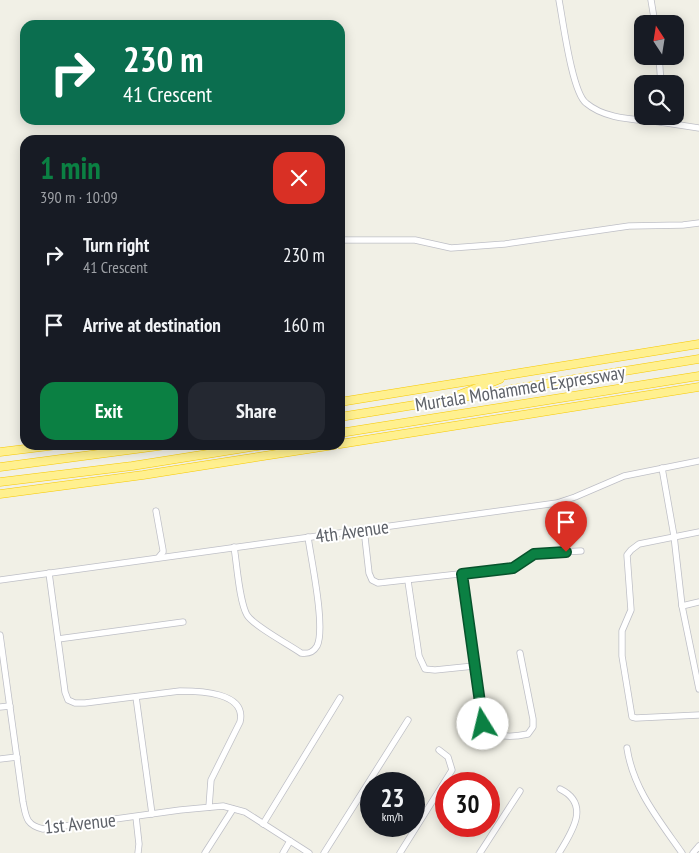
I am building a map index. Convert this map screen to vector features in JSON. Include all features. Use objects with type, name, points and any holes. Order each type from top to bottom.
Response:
[{"type":"highway","name":"Murtala Mohammed Expressway","points":[[345,401],[699,344]]},
{"type":"highway","name":"Murtala Mohammed Expressway","points":[[345,416],[699,359]]},
{"type":"highway","points":[[444,400],[516,374]]},
{"type":"highway","name":"Murtala Mohammed Expressway","points":[[345,432],[699,376]]},
{"type":"highway","name":"Murtala Mohammed Expressway","points":[[345,443],[699,386]]},
{"type":"highway","points":[[449,416],[519,416]]},
{"type":"highway","points":[[0,452],[20,450]]},
{"type":"highway","points":[[0,467],[128,450]]},
{"type":"highway","points":[[0,482],[132,466],[233,450]]},
{"type":"highway","points":[[0,494],[143,475],[302,450]]},
{"type":"street","points":[[559,0],[574,79],[581,98],[587,104],[605,113],[620,118],[634,118]]},
{"type":"street","points":[[650,0],[653,15]]},
{"type":"street","points":[[684,125],[699,128]]},
{"type":"street","points":[[345,240],[415,240],[451,248],[505,244],[629,226],[699,223]]},
{"type":"street","name":"4th Avenue","points":[[0,580],[234,546],[556,503],[624,476],[699,461]]},
{"type":"street","points":[[662,468],[674,536],[682,606],[699,689]]},
{"type":"street","points":[[156,512],[163,550],[159,557]]},
{"type":"street","points":[[364,529],[369,573],[372,580],[386,584],[513,568],[538,553],[581,551]]},
{"type":"street","points":[[699,532],[639,544],[627,555],[630,610],[622,630],[622,656],[632,717],[699,715]]},
{"type":"street","points":[[234,546],[243,604],[248,616],[256,624],[301,653],[307,654],[313,652],[316,647],[320,631],[308,537]]},
{"type":"street","points":[[49,573],[65,692],[68,700],[75,703],[85,703],[180,691],[195,691],[211,693],[226,698],[239,706],[242,716],[240,722],[210,780],[209,807]]},
{"type":"street","points":[[462,574],[483,724],[491,734],[528,734],[533,727],[520,653]]},
{"type":"street","points":[[408,581],[419,656],[424,668],[435,670],[474,666]]},
{"type":"street","points":[[682,606],[699,602]]},
{"type":"street","points":[[58,639],[183,622]]},
{"type":"street","name":"1st Avenue","points":[[0,635],[26,814],[28,822],[34,827],[43,829],[223,806],[245,812],[309,853]]},
{"type":"street","points":[[136,697],[152,814]]},
{"type":"street","points":[[264,824],[340,698]]},
{"type":"street","points":[[0,707],[10,706]]},
{"type":"street","points":[[324,853],[408,720]]},
{"type":"street","points":[[627,748],[634,779],[644,799],[682,853]]},
{"type":"street","points":[[400,853],[452,770],[448,758],[439,750]]},
{"type":"street","points":[[0,759],[17,757]]},
{"type":"street","points":[[559,853],[575,828],[577,809],[576,802],[568,792],[560,789]]},
{"type":"street","points":[[480,853],[520,791]]},
{"type":"street","points":[[205,853],[233,809]]},
{"type":"street","points":[[136,817],[138,853]]},
{"type":"street","points":[[283,853],[290,842]]},
{"type":"street","points":[[693,853],[699,846]]},
{"type":"route","points":[[483,724],[462,574],[513,568],[538,553],[566,552]]}]
